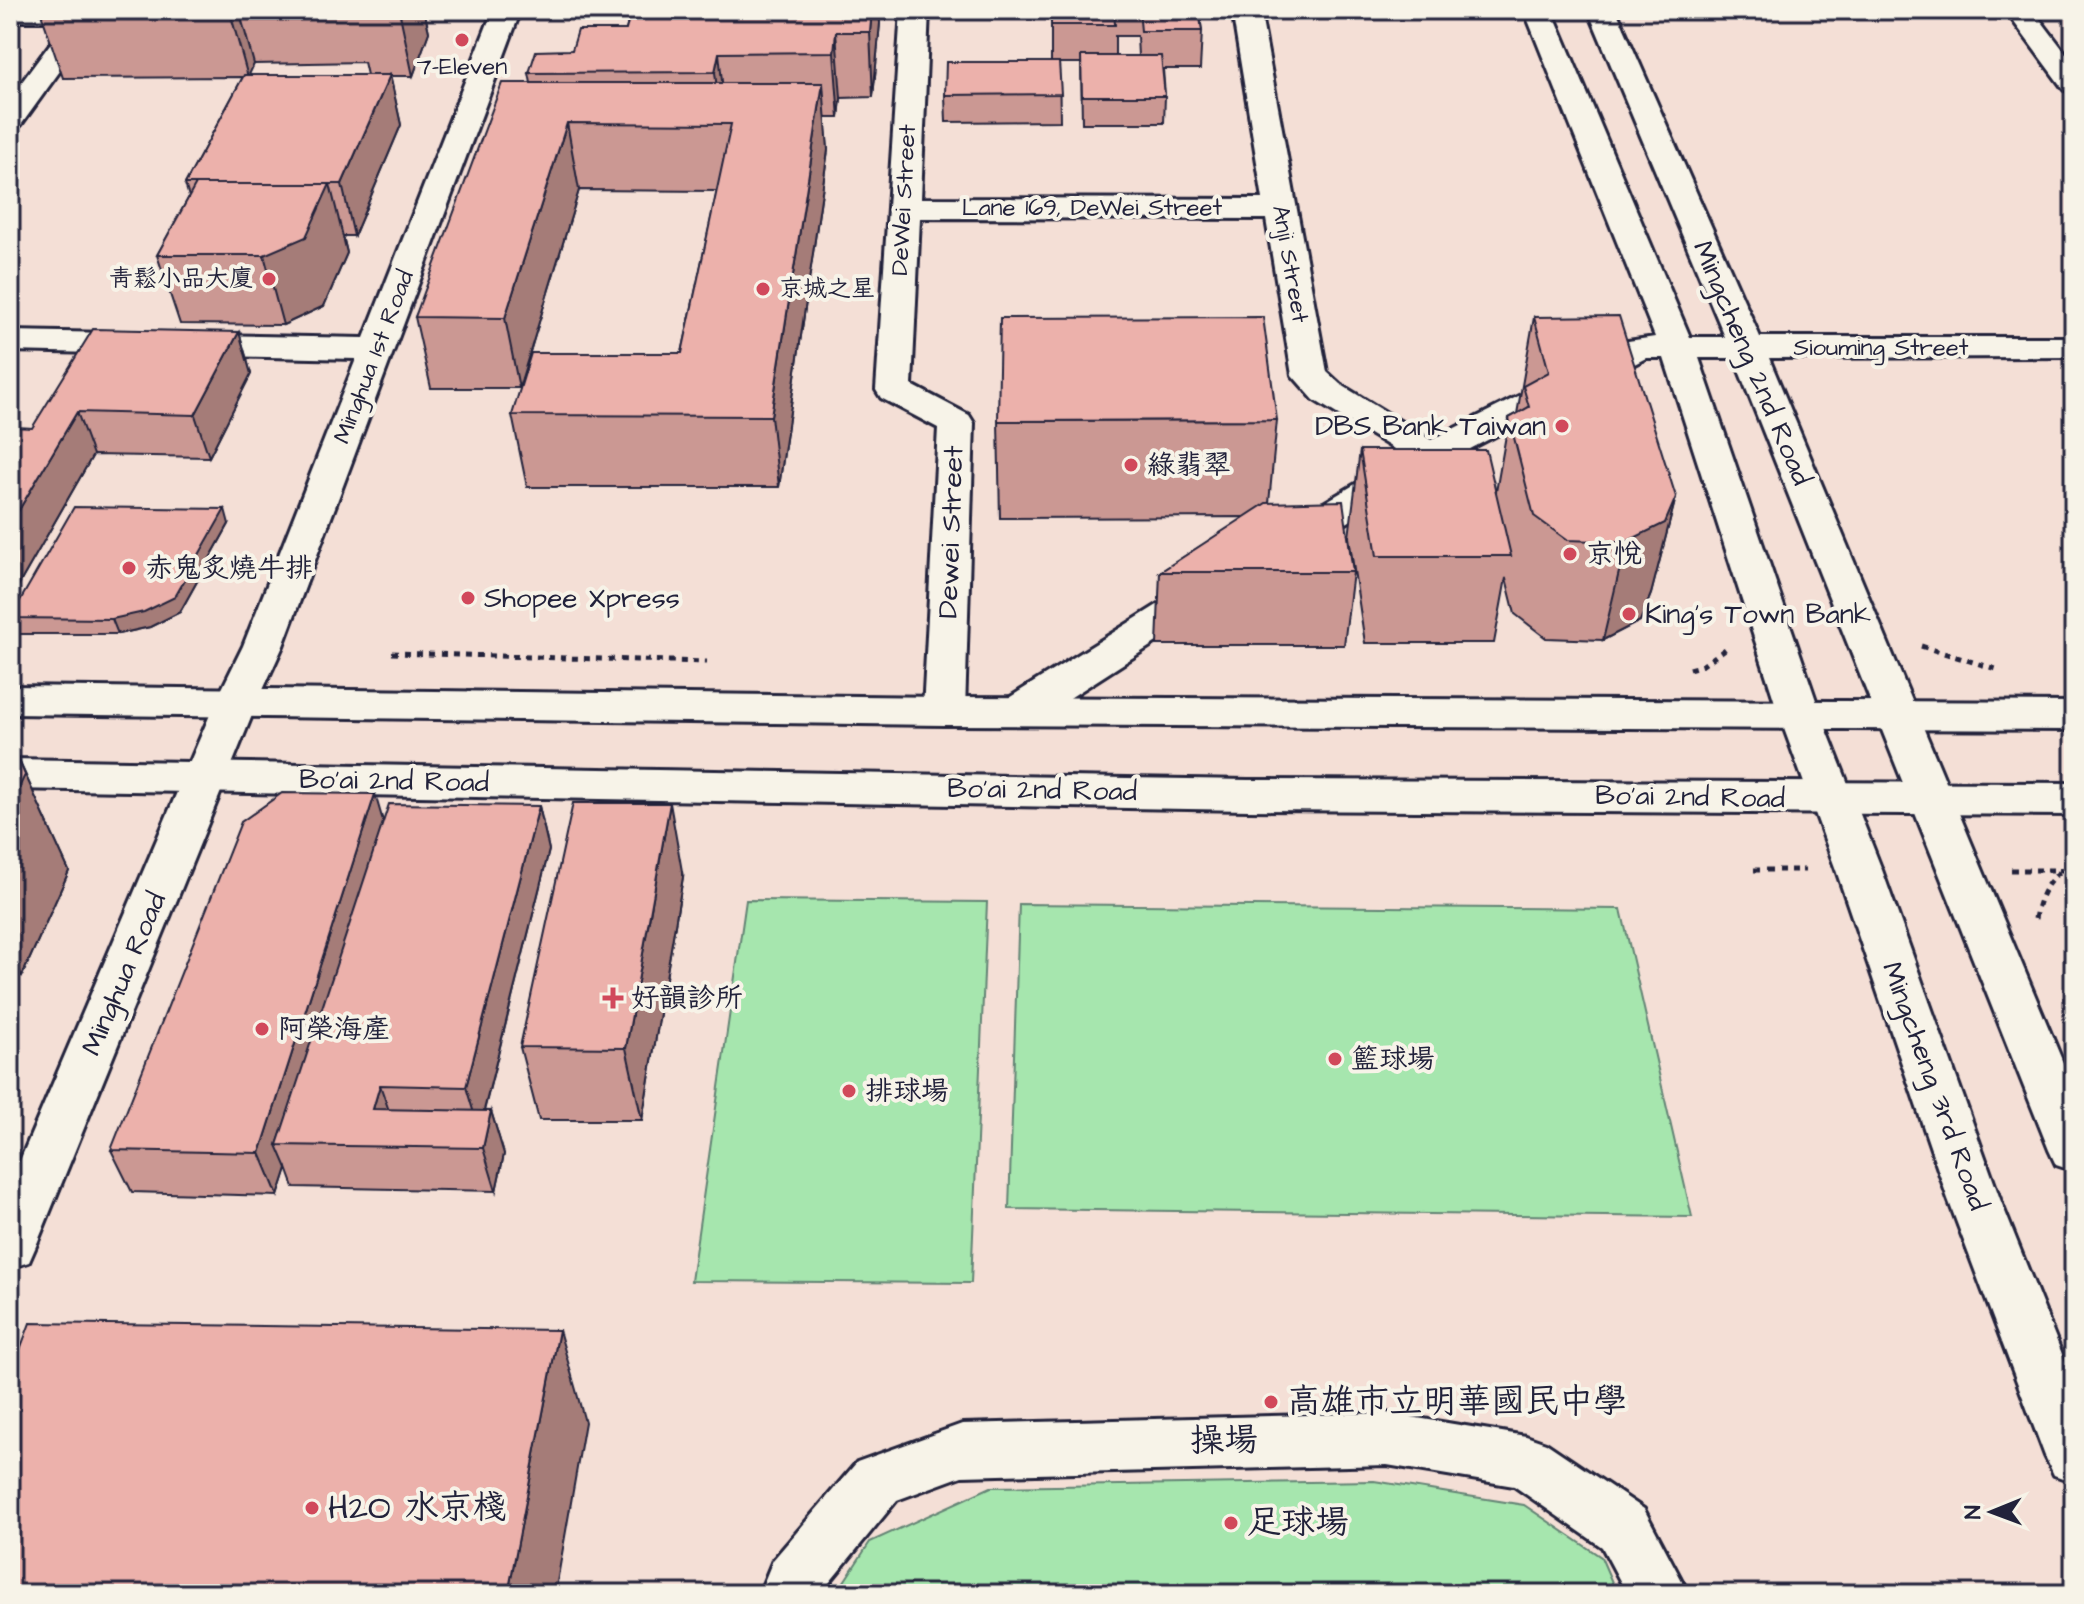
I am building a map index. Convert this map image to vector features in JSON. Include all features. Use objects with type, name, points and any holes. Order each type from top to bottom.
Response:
[{"type":"street","name":"Minghua 1st Road","points":[[236,703],[263,646],[507,10]]},
{"type":"street","name":"DeWei Street","points":[[894,390],[915,10]]},
{"type":"street","name":"Anji Street","points":[[1246,10],[1310,375],[1327,392],[1430,455]]},
{"type":"street","points":[[1538,10],[1658,348],[1800,715]]},
{"type":"street","name":"Mingcheng 2nd Road","points":[[1602,10],[1900,716]]},
{"type":"street","points":[[2019,10],[2074,84]]},
{"type":"street","points":[[10,119],[88,11]]},
{"type":"street","points":[[10,13],[133,12]]},
{"type":"street","name":"Lane 169, DeWei Street","points":[[904,208],[1280,209]]},
{"type":"street","points":[[10,341],[377,349]]},
{"type":"street","name":"Siouming Street","points":[[1658,348],[2074,347]]},
{"type":"street","points":[[1019,711],[1430,455],[1658,348]]},
{"type":"street","name":"Dewei Street","points":[[894,390],[956,423],[944,711]]},
{"type":"street","points":[[10,700],[944,711],[2074,716]]},
{"type":"street","name":"Minghua Road","points":[[10,1246],[236,703]]},
{"type":"street","name":"Mingcheng 3rd Road","points":[[1800,715],[1833,799],[1974,1199],[2074,1456]]},
{"type":"street","points":[[1900,716],[2074,1150]]},
{"type":"street","name":"Bo'ai 2nd Road","points":[[10,774],[1263,795],[2074,799]]},
{"type":"street","name":"操場","points":[[789,1594],[794,1580],[877,1481],[962,1450],[1387,1439],[1526,1462],[1623,1528],[1659,1594]]},
{"type":"path","points":[[1907,642],[2012,674]]},
{"type":"path","points":[[2039,933],[2034,918],[2042,890],[2067,866],[2074,864]]},
{"type":"green space","name":"排球場","points":[[746,900],[987,902],[971,1283],[691,1281]]},
{"type":"green space","name":"籃球場","points":[[1019,904],[1621,909],[1692,1217],[1009,1209]]},
{"type":"green space","name":"足球場","points":[[1374,1481],[1524,1505],[1601,1557],[1617,1594],[836,1594],[870,1542],[991,1487]]},
{"type":"building","points":[[44,10],[231,10],[41,13]]},
{"type":"building","points":[[399,10],[399,11],[353,12]]},
{"type":"building","points":[[631,10],[872,10],[870,32],[836,32],[834,52],[719,53],[715,72],[529,73],[536,51],[572,50],[578,30],[626,30]]},
{"type":"building","points":[[1051,10],[1114,10],[1115,25],[1051,25]]},
{"type":"building","points":[[1139,10],[1199,10],[1202,31],[1141,31]]},
{"type":"building","points":[[1081,56],[1161,56],[1165,96],[1082,96]]},
{"type":"building","points":[[946,62],[1059,62],[1061,94],[945,95]]},
{"type":"building","points":[[244,75],[390,75],[342,184],[185,184]]},
{"type":"building","points":[[502,83],[823,83],[771,416],[512,415],[531,353],[682,353],[731,124],[567,123],[505,318],[415,317]]},
{"type":"building","points":[[196,184],[330,184],[306,237],[264,255],[157,255]]},
{"type":"building","points":[[1619,316],[1676,497],[1665,523],[1626,542],[1567,540],[1534,516],[1509,418],[1529,407],[1523,386],[1549,372],[1534,317]]},
{"type":"building","points":[[1263,317],[1277,420],[998,421],[1000,318]]},
{"type":"building","points":[[93,329],[239,332],[195,415],[77,412],[10,525],[10,427],[32,428]]},
{"type":"building","points":[[1360,450],[1486,450],[1511,556],[1377,556]]},
{"type":"building","points":[[1343,501],[1353,572],[1160,572],[1266,503]]},
{"type":"building","name":"赤鬼炙燒牛排","points":[[74,507],[225,509],[175,597],[144,612],[112,619],[10,618]]},
{"type":"building","points":[[10,741],[25,775],[10,806]]},
{"type":"building","name":"阿榮海產","points":[[282,793],[375,794],[260,1153],[111,1150],[241,822]]},
{"type":"building","points":[[573,803],[670,803],[626,1048],[520,1047]]},
{"type":"building","points":[[389,804],[539,806],[466,1087],[380,1085],[373,1109],[491,1111],[483,1148],[277,1145]]},
{"type":"building","points":[[30,1323],[559,1330],[508,1594],[10,1594],[10,1376]]},
{"type":"place","name":"7-Eleven","points":[[462,40]]},
{"type":"place","name":"青鬆小品大廈","points":[[269,279]]},
{"type":"place","name":"京城之星","points":[[763,289]]},
{"type":"place","name":"DBS Bank Taiwan","points":[[1562,426]]},
{"type":"place","name":"綠翡翠","points":[[1131,465]]},
{"type":"place","name":"京悅","points":[[1570,554]]},
{"type":"place","name":"赤鬼炙燒牛排","points":[[129,568]]},
{"type":"place","name":"Shopee Xpress","points":[[468,598]]},
{"type":"place","name":"King's Town Bank","points":[[1629,614]]},
{"type":"place","name":"好韻診所","points":[[613,998]]},
{"type":"place","name":"阿榮海產","points":[[262,1029]]},
{"type":"place","name":"籃球場","points":[[1335,1059]]},
{"type":"place","name":"排球場","points":[[849,1091]]},
{"type":"place","name":"高雄市立明華國民中學","points":[[1271,1402]]},
{"type":"place","name":"H2O 水京棧","points":[[312,1508]]},
{"type":"place","name":"足球場","points":[[1231,1523]]}]
